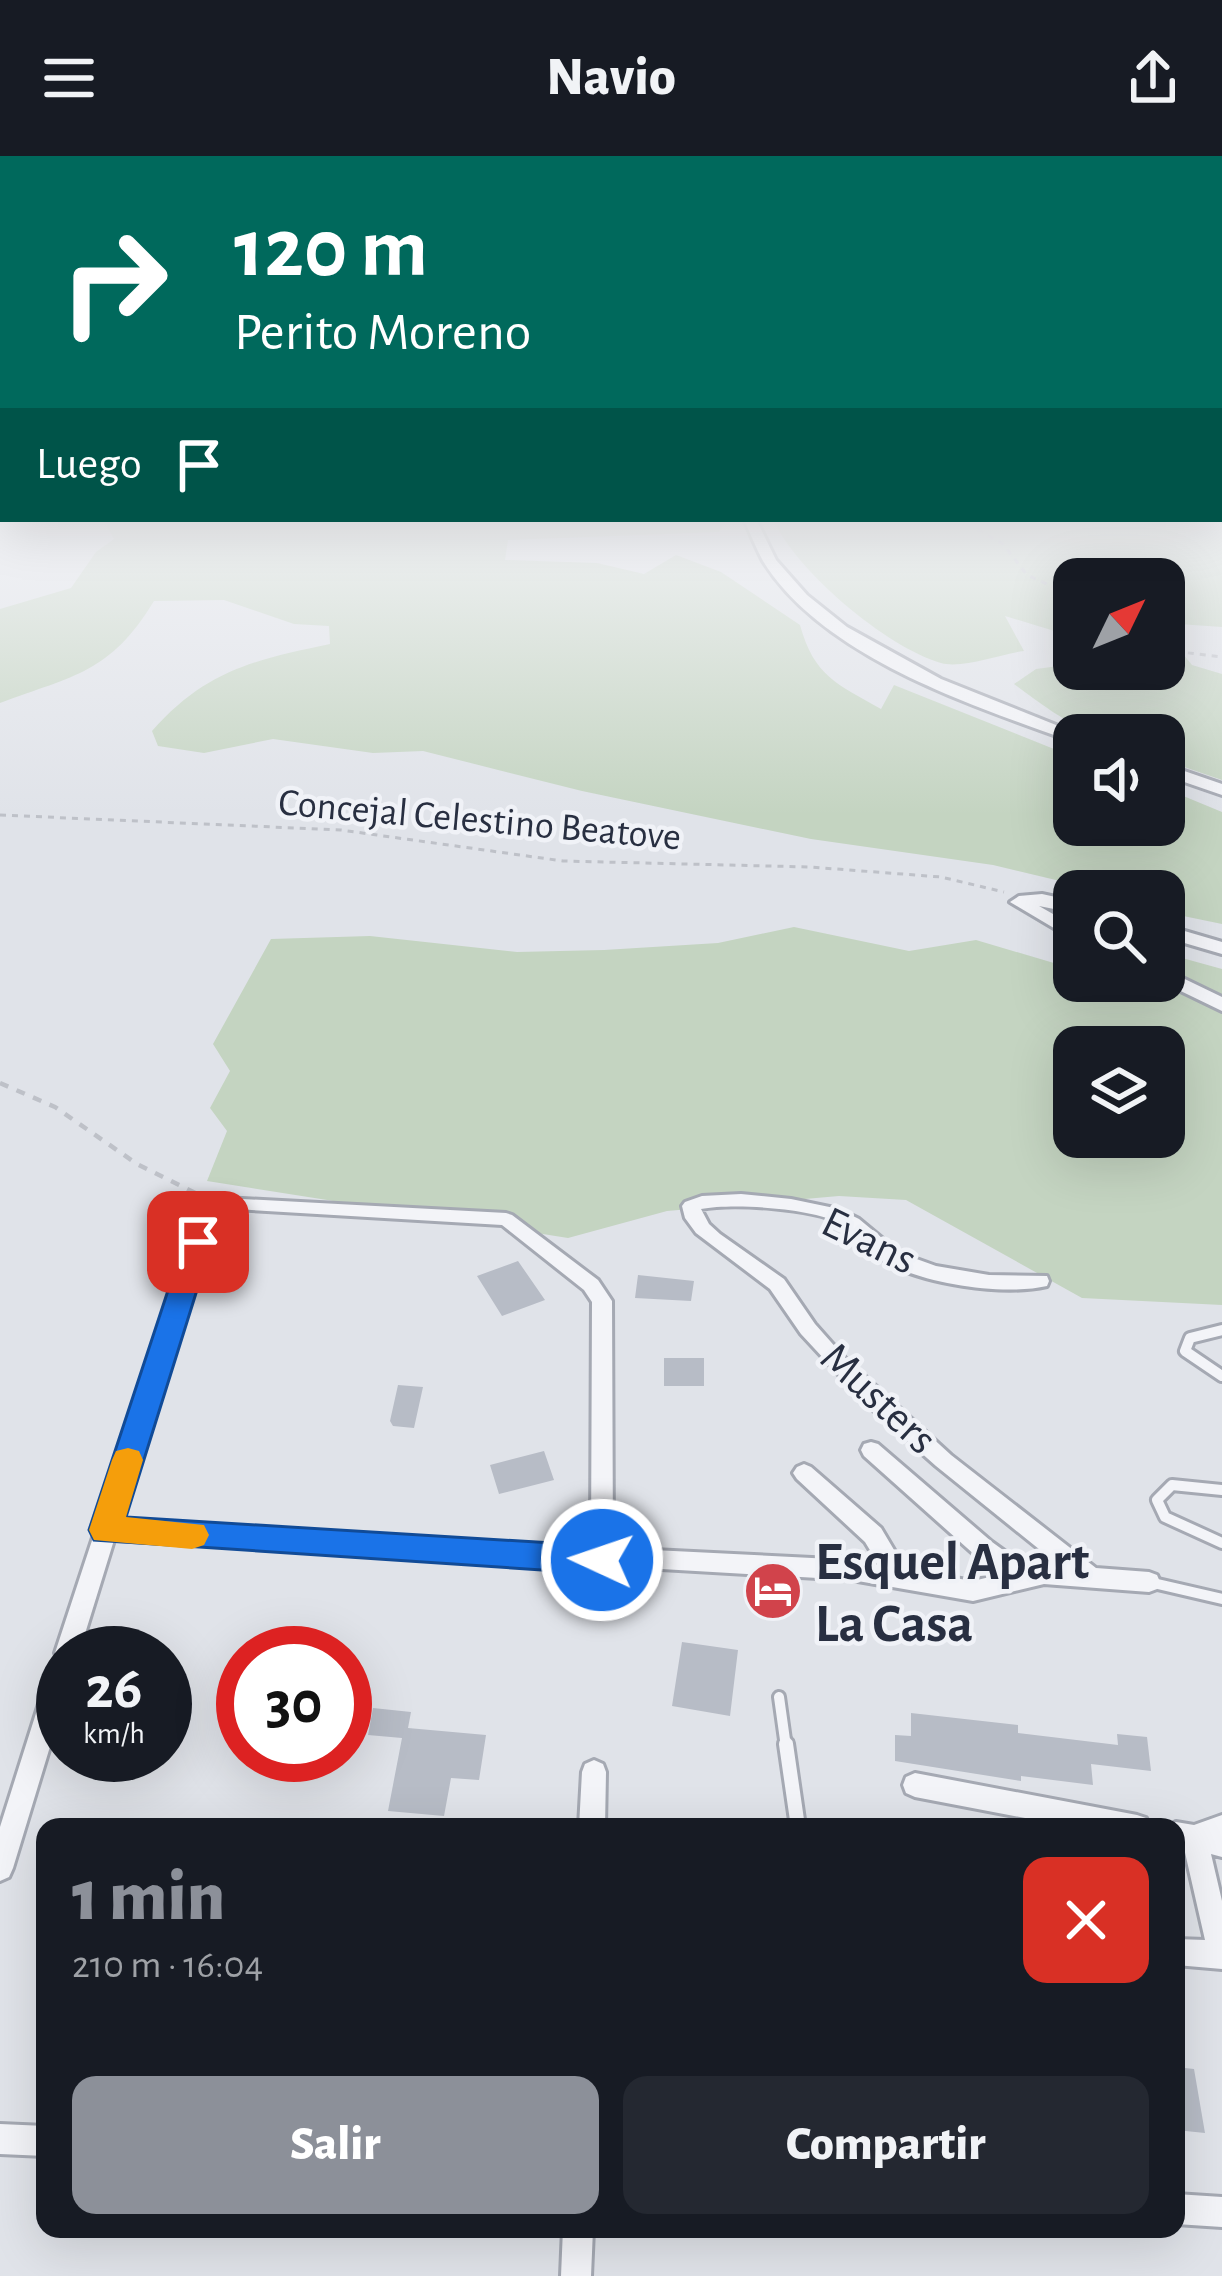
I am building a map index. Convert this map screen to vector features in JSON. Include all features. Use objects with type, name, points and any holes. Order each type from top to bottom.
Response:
[{"type":"street","points":[[829,618],[927,682],[1053,729]]},
{"type":"street","points":[[1185,777],[1222,790]]},
{"type":"street","points":[[1053,904],[1018,902],[1053,924]]},
{"type":"street","points":[[1185,937],[1222,948]]},
{"type":"street","points":[[1185,986],[1222,1005]]},
{"type":"street","name":"Evans","points":[[698,1200],[818,1209],[840,1215],[880,1252],[905,1264],[1006,1285],[1040,1281]]},
{"type":"street","name":"Musters","points":[[698,1200],[691,1206],[691,1216],[776,1282],[839,1362],[930,1447],[1095,1580]]},
{"type":"street","points":[[75,1626],[211,1201],[478,1214],[506,1220],[591,1285],[602,1301],[602,1560]]},
{"type":"street","points":[[871,1450],[983,1549],[1023,1577]]},
{"type":"street","points":[[804,1473],[873,1535],[899,1578]]},
{"type":"street","points":[[105,1530],[852,1570],[974,1591],[1044,1574],[1149,1582]]},
{"type":"street","points":[[0,1868],[36,1753]]},
{"type":"street","points":[[592,1818],[594,1772]]},
{"type":"street","points":[[915,1785],[1089,1818]]},
{"type":"street","points":[[1185,1836],[1222,1827]]},
{"type":"street","points":[[1185,1836],[1222,1844]]},
{"type":"street","points":[[1185,1836],[1222,1956],[1185,1953]]},
{"type":"street","points":[[0,2139],[36,2141]]},
{"type":"street","points":[[1185,2210],[1222,2212]]},
{"type":"street","points":[[576,2276],[578,2238]]},
{"type":"lane","points":[[1222,1330],[1190,1338],[1185,1351],[1222,1376]]},
{"type":"lane","points":[[1222,1490],[1172,1485],[1157,1500],[1166,1517],[1222,1543]]},
{"type":"lane","points":[[1149,1582],[1222,1599]]},
{"type":"lane","points":[[779,1697],[797,1818]]},
{"type":"path","points":[[1185,653],[1222,657]]},
{"type":"path","name":"Concejal Celestino Beatove","points":[[0,815],[340,830],[563,861],[897,874],[941,878],[1024,899]]},
{"type":"path","points":[[0,1083],[44,1097],[90,1125],[131,1161],[211,1201]]},
{"type":"green space","points":[[0,618],[143,618],[106,658],[0,703]]},
{"type":"green space","points":[[276,618],[789,618],[800,625],[812,656],[829,677],[881,709],[894,685],[1053,749],[1053,846],[1185,846],[1185,797],[1222,812],[1222,924],[1185,916],[1185,870],[1053,870],[1053,879],[993,865],[811,839],[582,791],[423,751],[373,753],[273,739],[204,753],[158,746],[152,731],[192,694],[255,662],[330,644],[329,626]]},
{"type":"green space","points":[[862,618],[1006,618],[1024,651],[950,664],[895,641]]},
{"type":"green space","points":[[1011,618],[1053,618],[1053,631]]},
{"type":"green space","points":[[1185,618],[1222,618],[1222,627],[1185,624]]},
{"type":"green space","points":[[1185,656],[1192,665],[1222,674],[1222,780],[1185,767],[1185,714],[1057,714],[1014,684],[1036,669],[1053,667],[1053,690],[1185,690]]},
{"type":"green space","points":[[794,927],[909,951],[976,940],[1053,963],[1053,1002],[1185,1002],[1185,959],[1222,969],[1222,1305],[1082,1298],[906,1200],[839,1196],[667,1211],[568,1238],[207,1181],[227,1131],[210,1108],[230,1071],[213,1044],[271,939],[370,936],[517,952],[718,943]]},
{"type":"building","points":[[518,1261],[545,1300],[502,1316],[477,1276]]},
{"type":"building","points":[[638,1275],[694,1281],[691,1301],[635,1298]]},
{"type":"building","points":[[664,1358],[704,1358],[704,1386],[664,1386]]},
{"type":"building","points":[[398,1385],[423,1387],[414,1428],[393,1426],[390,1421]]},
{"type":"building","points":[[544,1451],[554,1480],[499,1494],[490,1465]]},
{"type":"building","points":[[682,1642],[738,1650],[730,1716],[672,1706]]},
{"type":"building","points":[[373,1708],[411,1712],[408,1728],[486,1735],[479,1780],[451,1778],[444,1816],[388,1811],[402,1738],[372,1735]]},
{"type":"building","points":[[911,1713],[1018,1725],[1018,1733],[1118,1745],[1117,1734],[1147,1737],[1151,1771],[1091,1764],[1093,1785],[1021,1776],[1021,1781],[895,1761],[895,1735],[911,1736]]},
{"type":"building","points":[[1185,2068],[1194,2069],[1205,2133],[1185,2131]]},
{"type":"slow traffic","points":[[128,1460],[105,1530],[192,1535]]},
{"type":"place","name":"Esquel Apart La Casa","points":[[773,1591]]},
{"type":"route","points":[[198,1242],[105,1530],[602,1560]]}]
